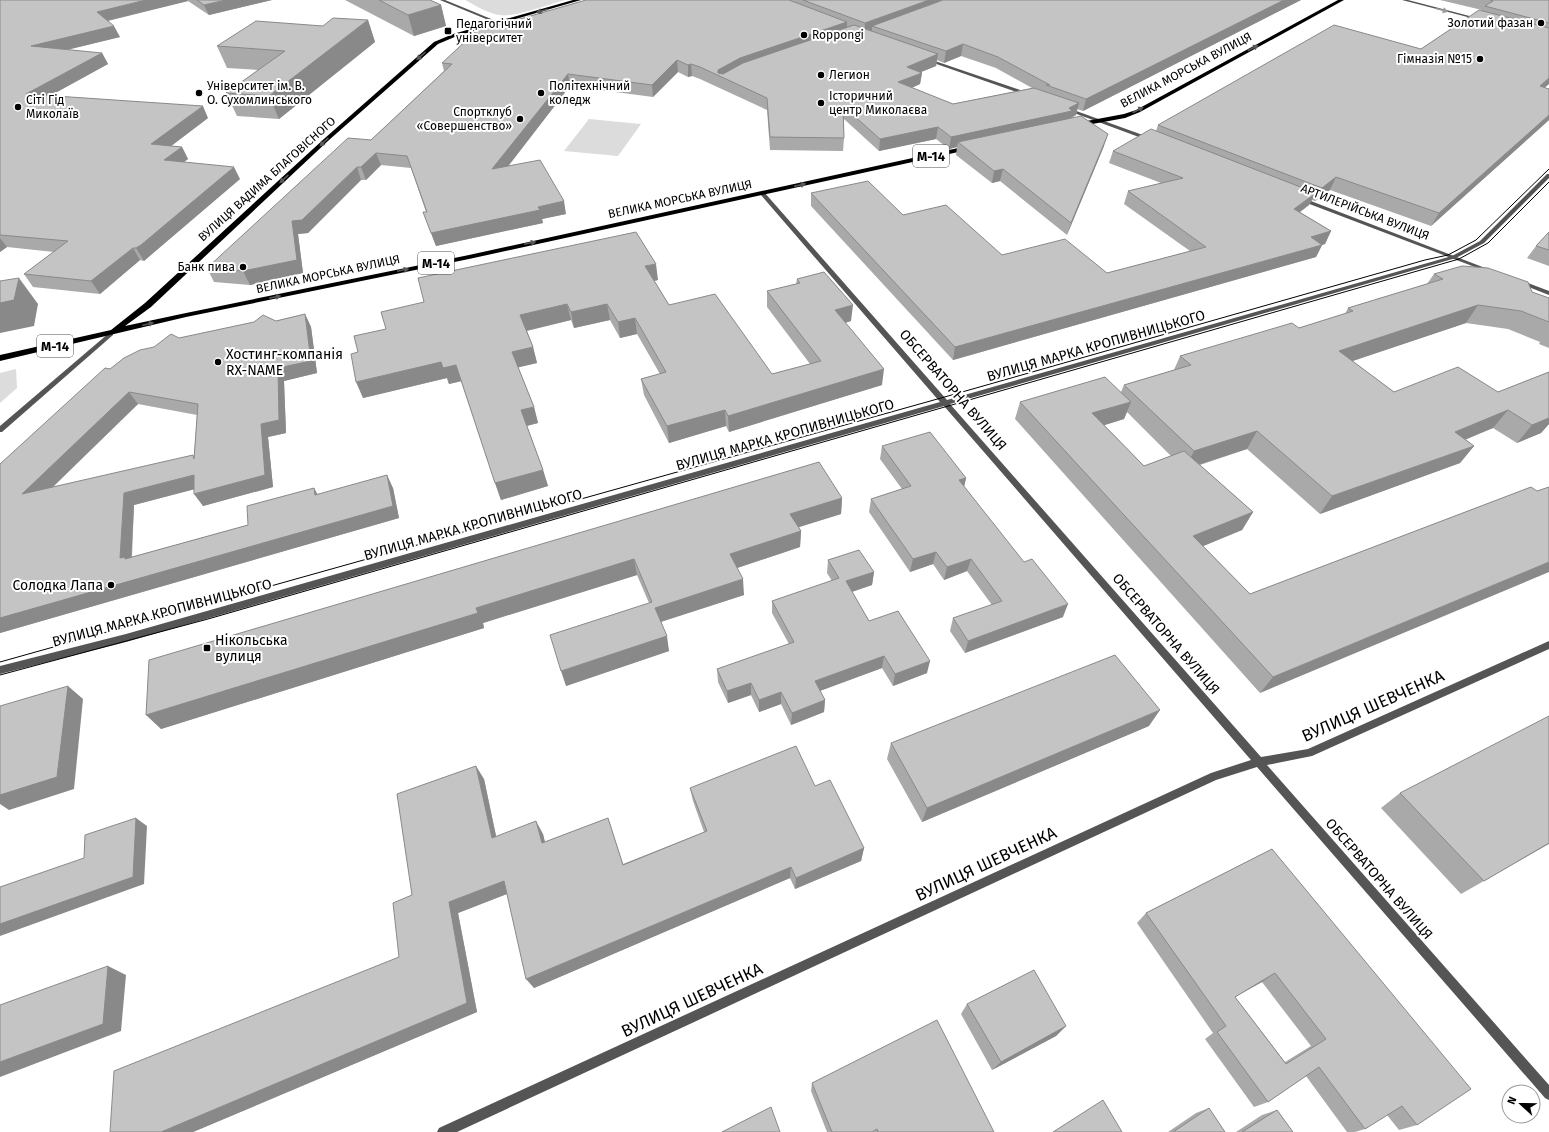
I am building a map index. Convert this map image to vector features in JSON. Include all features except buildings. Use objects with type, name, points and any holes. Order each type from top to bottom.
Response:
[{"type":"highway","name":"ВУЛИЦЯ ВАДИМА БЛАГОВІСНОГО","points":[[110,334],[148,305],[327,139],[436,43],[455,35],[579,0]]},
{"type":"highway","name":"ВЕЛИКА МОРСЬКА ВУЛИЦЯ","points":[[1071,126],[1125,116],[1138,111],[1342,0]]},
{"type":"highway","name":"ВЕЛИКА МОРСЬКА ВУЛИЦЯ","points":[[0,358],[110,334],[186,315],[469,257],[979,146]]},
{"type":"street","points":[[442,0],[499,23]]},
{"type":"street","points":[[1404,0],[1480,20]]},
{"type":"street","points":[[922,58],[1034,97]]},
{"type":"street","points":[[1063,107],[1155,141]]},
{"type":"street","name":"ВУЛИЦЯ МАРКА КРОПИВНИЦЬКОГО","points":[[0,670],[126,638],[1454,257],[1482,242],[1549,175]]},
{"type":"street","name":"ОБСЕРВАТОРНА ВУЛИЦЯ","points":[[762,193],[1549,1094]]},
{"type":"street","name":"АРТИЛЕРІЙСЬКА ВУЛИЦЯ","points":[[1296,197],[1493,272]]},
{"type":"street","points":[[1514,280],[1549,293]]},
{"type":"street","name":"ВУЛИЦЯ ВАДИМА БЛАГОВІСНОГО","points":[[0,430],[110,334]]},
{"type":"street","name":"ВУЛИЦЯ ШЕВЧЕНКА","points":[[443,1132],[1214,776],[1258,762],[1309,753],[1549,645]]},
{"type":"shaded area","points":[[465,0],[565,0],[522,13],[499,15],[490,13]]},
{"type":"shaded area","points":[[589,119],[641,124],[618,156],[564,151]]},
{"type":"shaded area","points":[[16,369],[17,388],[0,403],[0,373]]},
{"type":"tram line","points":[[0,662],[941,398],[1425,260],[1448,255],[1476,240],[1549,169]]},
{"type":"tram line","points":[[0,675],[208,619],[1459,259],[1488,243],[1549,182]]},
{"type":"place","name":"Золотий фазан","points":[[1541,23]]},
{"type":"place","name":"Педагогічний університет","points":[[448,31]]},
{"type":"place","name":"Roppongi","points":[[804,35]]},
{"type":"place","name":"Гімназія №15","points":[[1480,59]]},
{"type":"place","name":"Легион","points":[[821,75]]},
{"type":"place","name":"Університет ім. В. О. Сухомлинського","points":[[199,93]]},
{"type":"place","name":"Політехнічний коледж","points":[[541,93]]},
{"type":"place","name":"Історичний центр Миколаєва","points":[[821,103]]},
{"type":"place","name":"Сіті Гід Миколаїв","points":[[18,107]]},
{"type":"place","name":"Спортклуб «Совершенство»","points":[[520,119]]},
{"type":"place","name":"Банк пива","points":[[243,267]]},
{"type":"place","name":"Хостинг-компанія RX-NAME","points":[[218,362]]},
{"type":"place","name":"Солодка Лапа","points":[[111,585]]},
{"type":"place","name":"Нікольська вулиця","points":[[207,648]]}]
